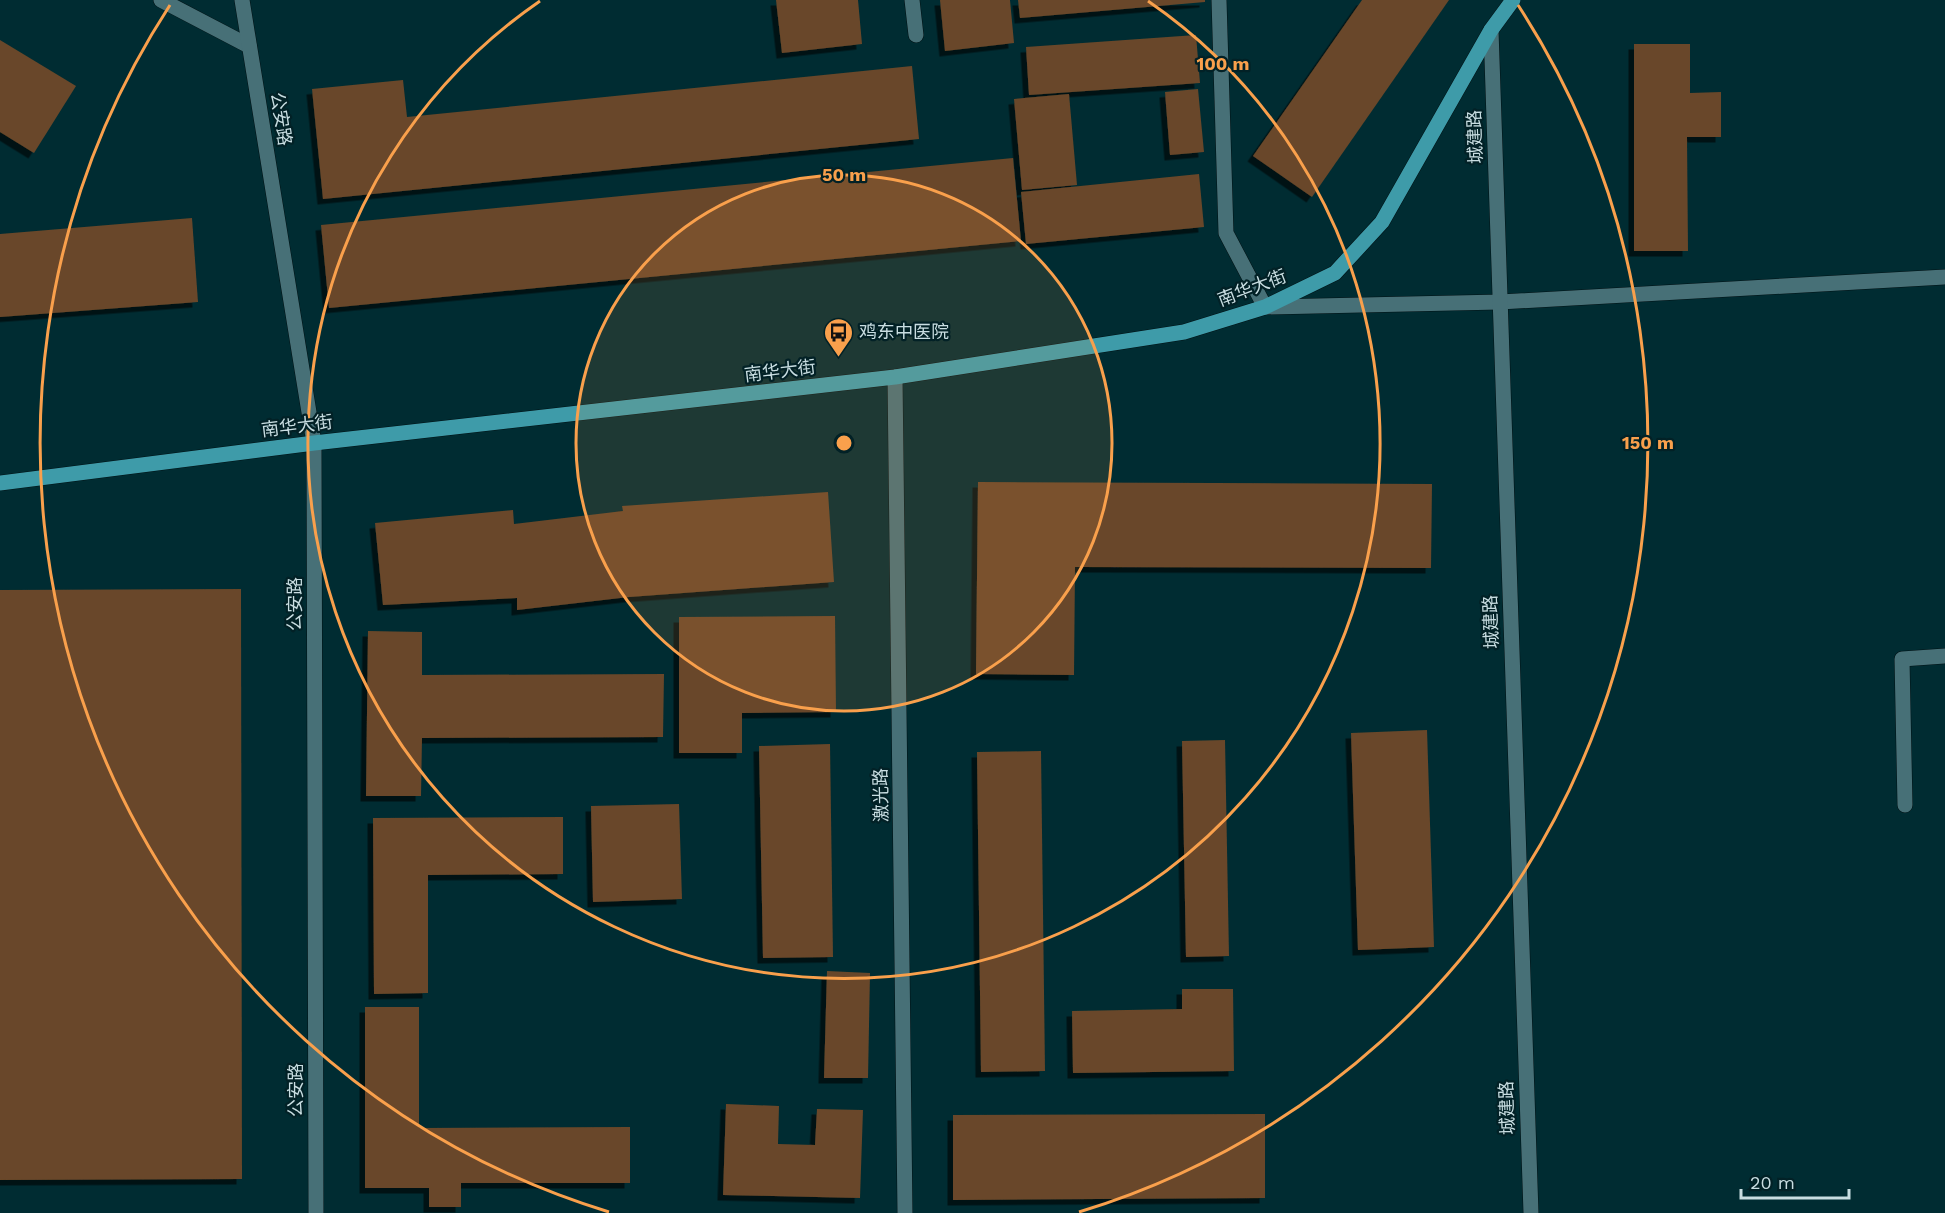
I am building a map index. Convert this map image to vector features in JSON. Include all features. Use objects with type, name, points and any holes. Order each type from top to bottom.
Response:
[{"type":"main road","name":"南华大街","points":[[0,483],[314,443],[895,377],[1184,333],[1265,308],[1335,273],[1382,222],[1491,30],[1513,0]]},
{"type":"street","points":[[161,0],[249,46]]},
{"type":"street","name":"公安路","points":[[242,0],[314,443],[316,1213]]},
{"type":"street","points":[[912,0],[916,35]]},
{"type":"street","points":[[1219,0],[1226,233],[1265,308],[1500,302],[1945,277]]},
{"type":"street","name":"城建路","points":[[1491,30],[1531,1213]]},
{"type":"street","name":"激光路","points":[[895,377],[905,1213]]},
{"type":"street","points":[[1905,805],[1902,659],[1945,656]]},
{"type":"building","points":[[776,0],[858,0],[862,44],[782,53]]},
{"type":"building","points":[[940,0],[1010,0],[1014,43],[945,51]]},
{"type":"building","points":[[1018,0],[1205,0],[1205,2],[1020,18]]},
{"type":"building","points":[[1362,0],[1449,0],[1312,197],[1253,156]]},
{"type":"building","points":[[1196,35],[1200,83],[1029,95],[1026,47]]},
{"type":"building","points":[[0,40],[76,86],[34,153],[0,132]]},
{"type":"building","points":[[1634,44],[1690,44],[1690,93],[1721,92],[1721,137],[1687,137],[1688,251],[1634,251]]},
{"type":"building","points":[[912,66],[919,139],[323,199],[312,89],[403,80],[407,117]]},
{"type":"building","points":[[1198,89],[1204,152],[1170,155],[1165,92]]},
{"type":"building","points":[[1069,94],[1077,185],[1022,190],[1014,99]]},
{"type":"building","points":[[1013,158],[1021,241],[329,308],[321,225]]},
{"type":"building","points":[[1199,174],[1204,227],[1026,244],[1021,192]]},
{"type":"building","points":[[192,218],[198,302],[0,317],[0,234]]},
{"type":"building","points":[[978,482],[1432,484],[1431,568],[1075,567],[1074,675],[976,674]]},
{"type":"building","points":[[828,492],[834,582],[629,597],[517,610],[517,598],[383,605],[375,523],[513,510],[514,524],[623,511],[622,506]]},
{"type":"building","points":[[241,589],[242,1179],[0,1180],[0,590]]},
{"type":"building","points":[[835,616],[836,712],[742,713],[742,753],[679,753],[679,617]]},
{"type":"building","points":[[368,631],[422,632],[422,675],[664,674],[663,737],[422,738],[421,796],[366,796]]},
{"type":"building","points":[[1427,730],[1434,947],[1358,950],[1351,733]]},
{"type":"building","points":[[1225,740],[1229,956],[1186,957],[1182,741]]},
{"type":"building","points":[[830,744],[833,957],[763,958],[759,746]]},
{"type":"building","points":[[1041,751],[1045,1071],[981,1072],[977,752]]},
{"type":"building","points":[[679,804],[682,899],[593,902],[591,806]]},
{"type":"building","points":[[563,817],[563,874],[428,875],[428,993],[374,994],[373,818]]},
{"type":"building","points":[[827,971],[870,973],[868,1078],[824,1078]]},
{"type":"building","points":[[1182,989],[1233,989],[1234,1071],[1073,1073],[1072,1011],[1182,1009]]},
{"type":"building","points":[[365,1007],[419,1007],[419,1128],[630,1127],[630,1183],[461,1183],[461,1207],[429,1207],[429,1188],[365,1188]]},
{"type":"building","points":[[726,1104],[779,1106],[778,1144],[815,1145],[817,1109],[863,1110],[860,1198],[723,1195]]},
{"type":"building","points":[[1265,1114],[1265,1198],[953,1200],[953,1115]]},
{"type":"place","name":"鸡东中医院","points":[[838,358]]}]
